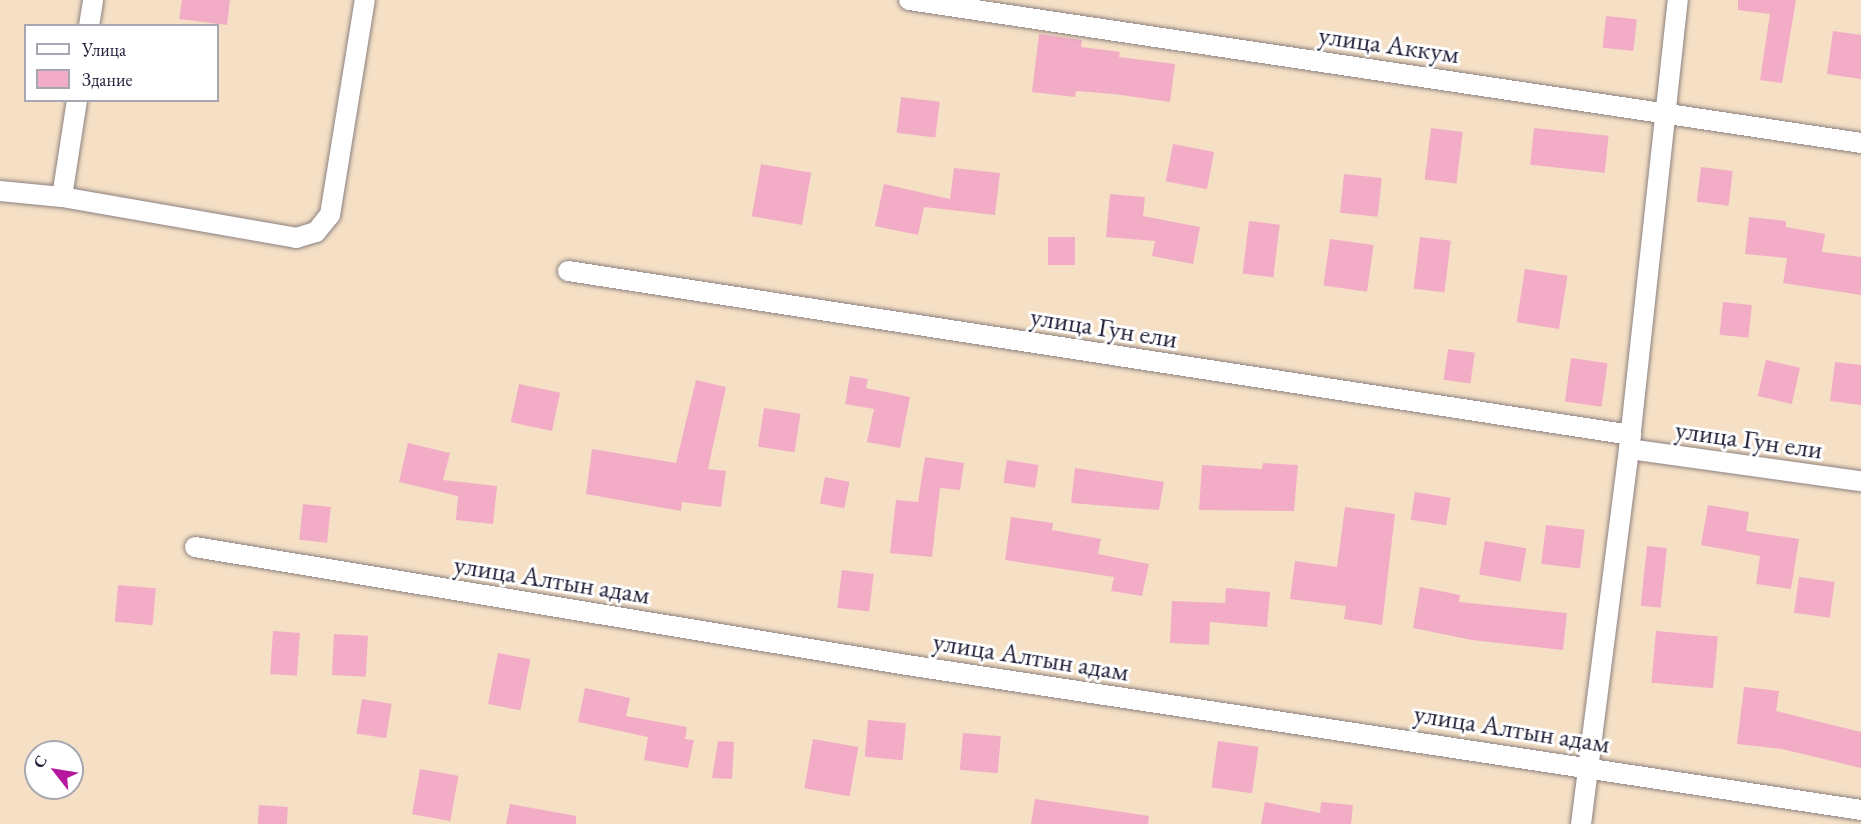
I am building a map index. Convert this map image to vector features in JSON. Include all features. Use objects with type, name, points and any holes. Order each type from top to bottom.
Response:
[{"type":"street","points":[[89,24],[93,0]]},
{"type":"street","points":[[0,191],[62,197],[297,238],[316,232],[330,215],[365,0]]},
{"type":"street","name":"улица Аккум","points":[[909,0],[1861,143]]},
{"type":"street","points":[[1581,824],[1630,442],[1678,0]]},
{"type":"street","points":[[62,197],[77,102]]},
{"type":"street","name":"улица Гун ели","points":[[568,271],[1861,481]]},
{"type":"street","name":"улица Алтын адам","points":[[195,547],[907,665],[1861,810]]},
{"type":"building","points":[[182,0],[230,0],[227,25],[179,19]]},
{"type":"building","points":[[1738,0],[1796,0],[1782,83],[1760,80],[1770,14],[1738,10]]},
{"type":"building","points":[[1606,16],[1637,19],[1633,51],[1603,48]]},
{"type":"building","points":[[1833,31],[1861,35],[1861,79],[1827,74]]},
{"type":"building","points":[[1039,34],[1082,40],[1081,47],[1120,52],[1119,57],[1175,64],[1170,102],[1076,91],[1075,97],[1032,92]]},
{"type":"building","points":[[901,97],[940,102],[935,137],[897,133]]},
{"type":"building","points":[[1431,128],[1463,132],[1456,184],[1425,180]]},
{"type":"building","points":[[1534,128],[1609,136],[1605,173],[1530,165]]},
{"type":"building","points":[[1173,144],[1214,152],[1207,189],[1166,181]]},
{"type":"building","points":[[761,164],[811,173],[802,225],[752,216]]},
{"type":"building","points":[[1701,167],[1733,171],[1728,206],[1697,202]]},
{"type":"building","points":[[954,168],[1000,173],[995,215],[924,207],[918,235],[875,226],[884,184],[950,199]]},
{"type":"building","points":[[1344,174],[1382,178],[1378,217],[1340,213]]},
{"type":"building","points":[[1110,194],[1145,197],[1143,216],[1200,227],[1193,264],[1152,256],[1155,241],[1106,237]]},
{"type":"building","points":[[1749,217],[1786,221],[1786,227],[1825,234],[1822,252],[1861,257],[1861,295],[1783,283],[1787,258],[1745,254]]},
{"type":"building","points":[[1249,221],[1280,225],[1273,277],[1243,274]]},
{"type":"building","points":[[1048,237],[1075,237],[1075,265],[1048,265]]},
{"type":"building","points":[[1420,237],[1451,241],[1444,292],[1414,289]]},
{"type":"building","points":[[1330,239],[1374,245],[1367,292],[1323,286]]},
{"type":"building","points":[[1525,269],[1567,276],[1559,329],[1517,322]]},
{"type":"building","points":[[1723,302],[1752,305],[1748,338],[1720,335]]},
{"type":"building","points":[[1448,349],[1475,353],[1470,383],[1444,380]]},
{"type":"building","points":[[1571,358],[1608,363],[1602,407],[1565,402]]},
{"type":"building","points":[[1766,360],[1800,368],[1792,404],[1758,396]]},
{"type":"building","points":[[1835,362],[1861,365],[1861,405],[1830,401]]},
{"type":"building","points":[[850,376],[868,379],[866,388],[910,397],[900,448],[867,442],[874,409],[845,404]]},
{"type":"building","points":[[696,380],[726,387],[708,469],[726,471],[721,507],[682,502],[681,511],[586,494],[592,449],[676,463]]},
{"type":"building","points":[[519,384],[560,393],[552,431],[511,422]]},
{"type":"building","points":[[764,408],[801,414],[794,452],[758,447]]},
{"type":"building","points":[[408,443],[450,453],[443,480],[497,486],[493,524],[456,520],[458,496],[399,482]]},
{"type":"building","points":[[925,457],[964,463],[960,490],[940,488],[932,557],[890,553],[896,500],[918,502]]},
{"type":"building","points":[[1007,460],[1039,465],[1035,488],[1003,483]]},
{"type":"building","points":[[1263,463],[1298,465],[1294,511],[1199,510],[1202,465],[1262,469]]},
{"type":"building","points":[[1075,468],[1164,482],[1159,510],[1071,503]]},
{"type":"building","points":[[825,477],[850,482],[844,508],[820,504]]},
{"type":"building","points":[[1415,492],[1451,498],[1446,525],[1411,520]]},
{"type":"building","points":[[303,504],[331,507],[327,543],[299,540]]},
{"type":"building","points":[[1708,505],[1749,512],[1746,531],[1799,539],[1791,589],[1756,584],[1760,556],[1701,545]]},
{"type":"building","points":[[1345,507],[1395,514],[1382,625],[1344,619],[1346,606],[1290,599],[1295,561],[1337,567]]},
{"type":"building","points":[[1011,517],[1053,523],[1052,530],[1101,539],[1098,554],[1149,564],[1142,596],[1111,591],[1114,577],[1005,560]]},
{"type":"building","points":[[1546,525],[1585,530],[1580,568],[1541,564]]},
{"type":"building","points":[[1485,541],[1526,548],[1520,582],[1479,574]]},
{"type":"building","points":[[1647,546],[1667,548],[1661,608],[1641,606]]},
{"type":"building","points":[[842,570],[874,574],[869,612],[837,608]]},
{"type":"building","points":[[1799,577],[1835,582],[1830,618],[1794,613]]},
{"type":"building","points":[[118,585],[156,588],[153,625],[115,622]]},
{"type":"building","points":[[1420,587],[1460,595],[1459,602],[1567,613],[1563,650],[1472,640],[1413,628]]},
{"type":"building","points":[[1226,588],[1270,592],[1267,627],[1210,622],[1209,645],[1170,643],[1172,601],[1225,603]]},
{"type":"building","points":[[273,631],[300,633],[297,676],[270,674]]},
{"type":"building","points":[[1656,631],[1718,636],[1713,688],[1651,683]]},
{"type":"building","points":[[334,634],[368,636],[366,677],[332,675]]},
{"type":"building","points":[[498,653],[530,659],[520,710],[488,704]]},
{"type":"building","points":[[1744,687],[1779,691],[1776,711],[1861,732],[1861,768],[1782,749],[1737,744]]},
{"type":"building","points":[[585,688],[630,698],[626,716],[687,727],[685,739],[694,740],[688,768],[644,760],[648,737],[578,722]]},
{"type":"building","points":[[362,699],[392,704],[386,738],[357,734]]},
{"type":"building","points":[[868,720],[906,723],[903,760],[865,757]]},
{"type":"building","points":[[963,733],[1001,736],[998,773],[960,770]]},
{"type":"building","points":[[813,739],[858,747],[850,796],[804,788]]},
{"type":"building","points":[[718,741],[734,742],[732,779],[712,778]]},
{"type":"building","points":[[1218,741],[1259,747],[1252,793],[1211,788]]},
{"type":"building","points":[[420,769],[458,776],[450,821],[412,814]]},
{"type":"building","points":[[1035,799],[1149,816],[1148,824],[1031,824]]},
{"type":"building","points":[[1265,802],[1320,813],[1321,802],[1353,805],[1351,824],[1261,824]]},
{"type":"building","points":[[510,804],[576,816],[576,824],[506,824]]},
{"type":"building","points":[[259,805],[288,807],[287,824],[258,824]]}]
